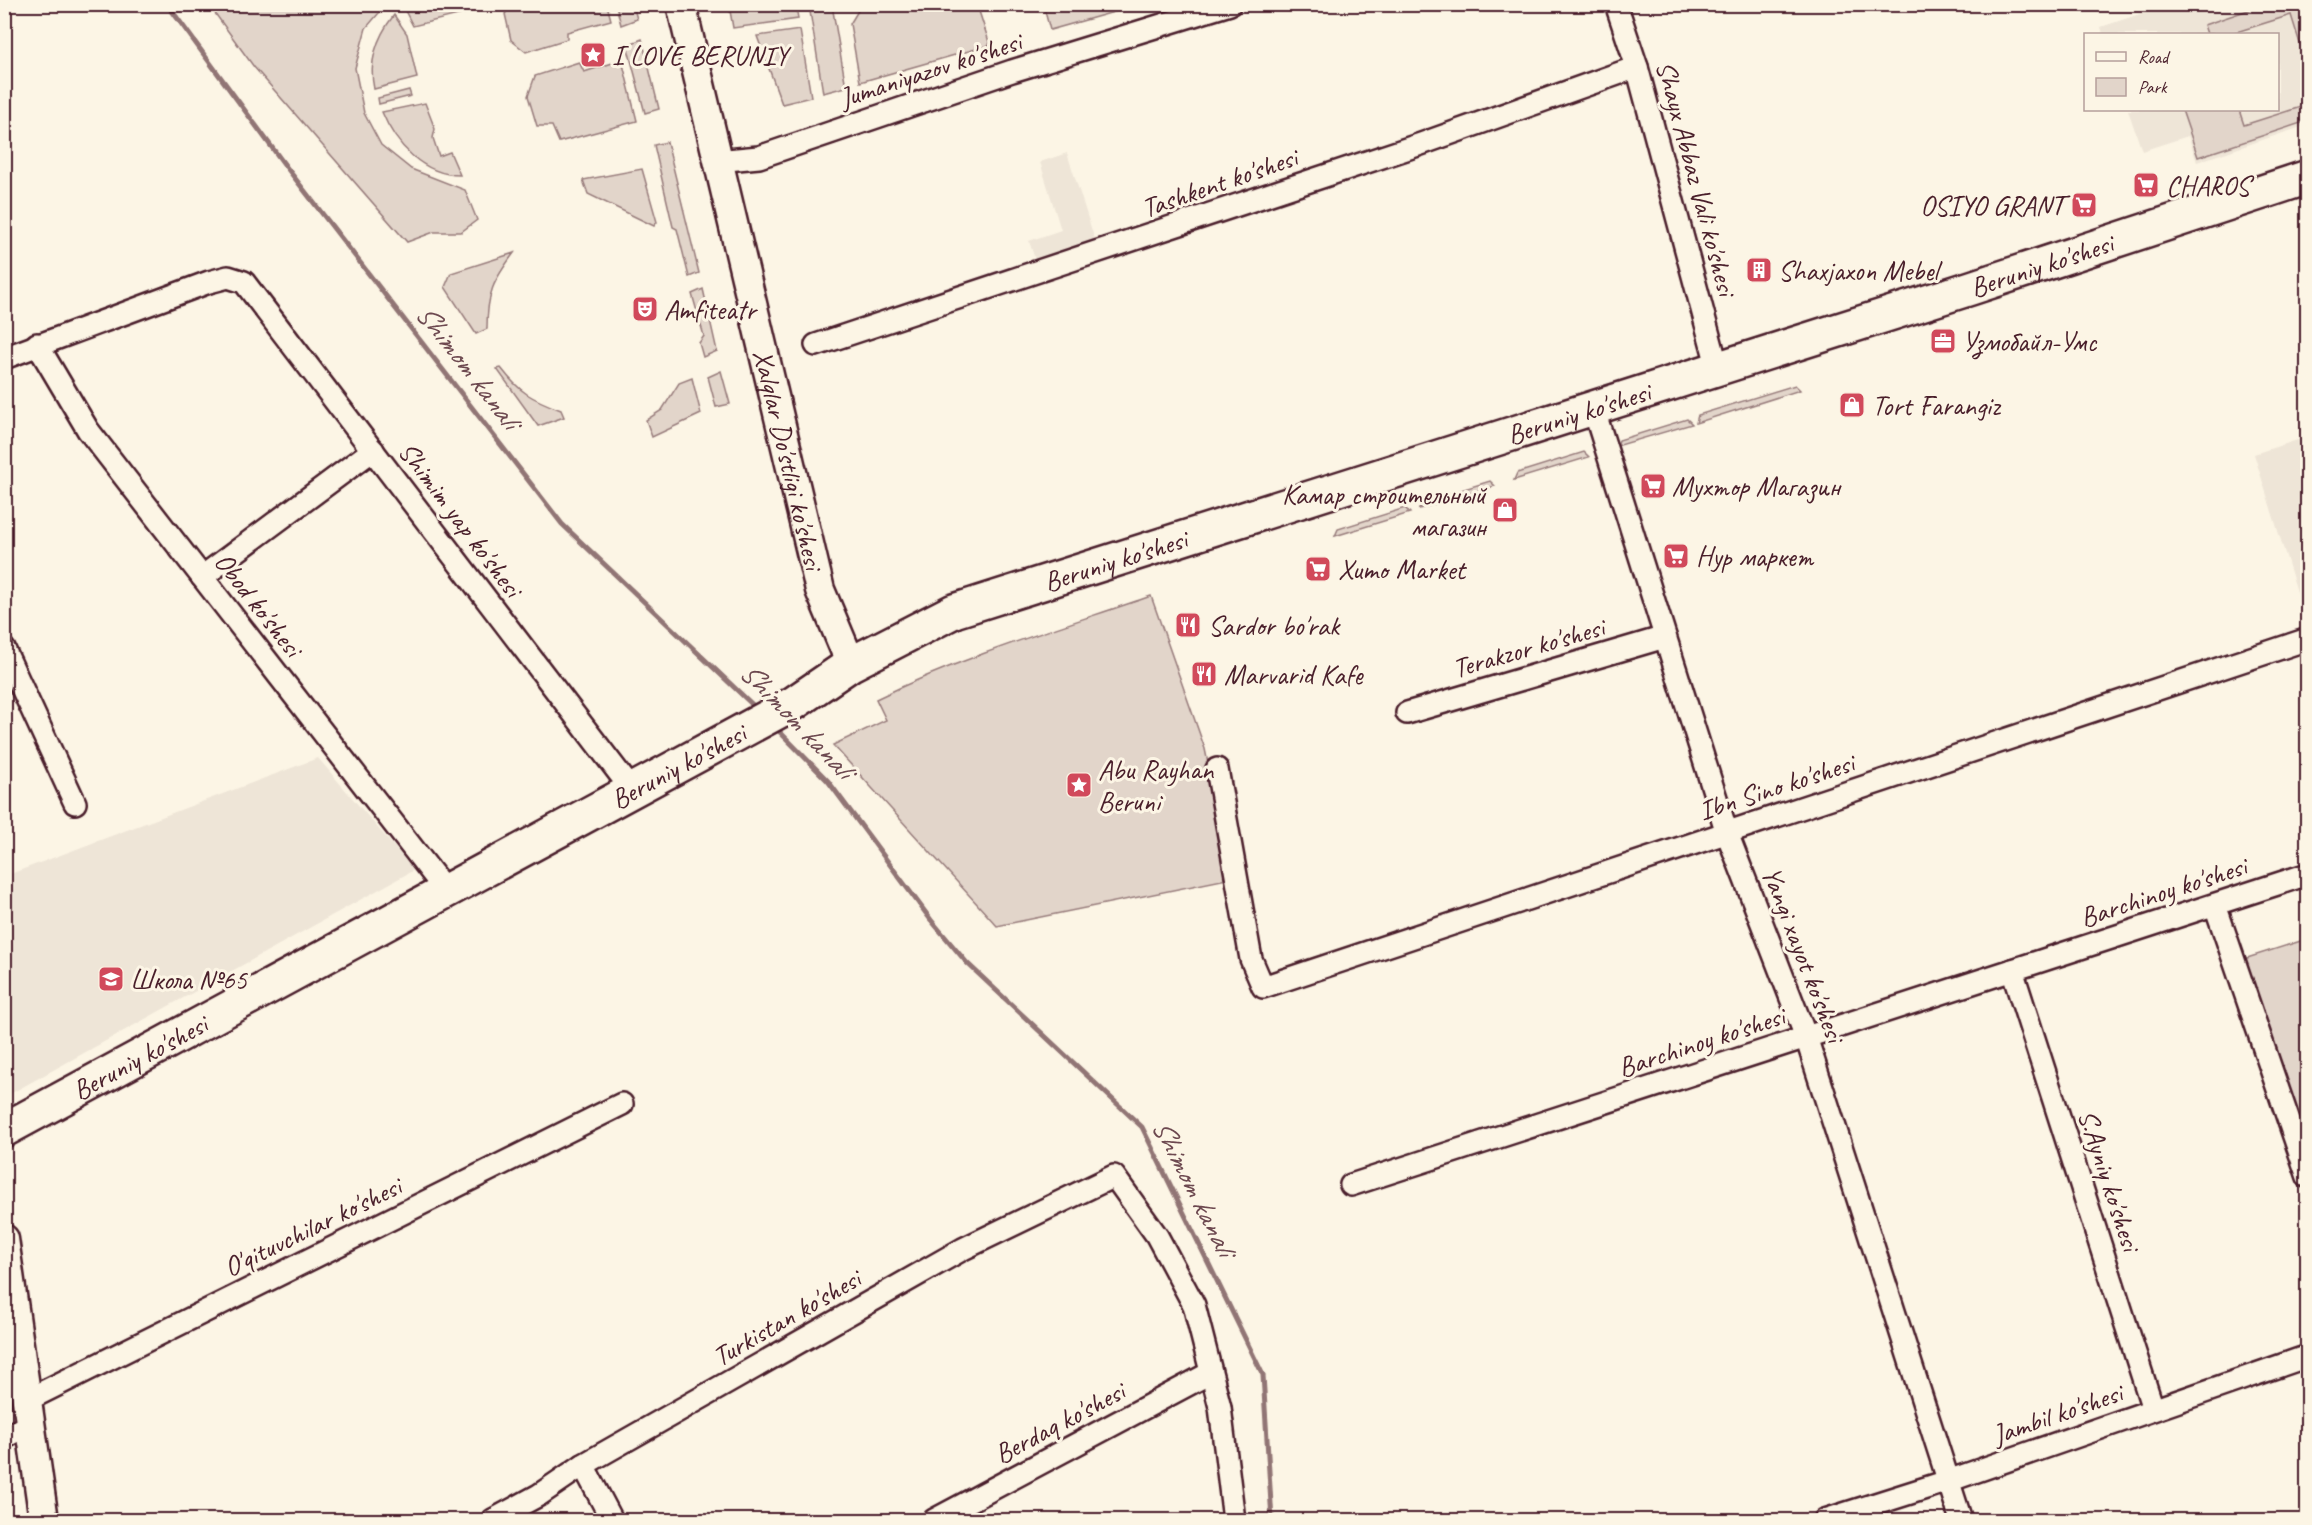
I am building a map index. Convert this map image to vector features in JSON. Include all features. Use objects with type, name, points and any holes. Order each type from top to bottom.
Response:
[{"type":"main road","name":"Beruniy ko'shesi","points":[[4,1130],[794,703],[851,664],[954,611],[1718,369],[2307,177]]},
{"type":"street","name":"Xalqlar Do'stligi ko'shesi","points":[[681,4],[716,161],[820,590],[851,664]]},
{"type":"street","name":"Jumaniyazov ko'shesi","points":[[716,161],[759,157],[1012,71],[1230,4]]},
{"type":"street","name":"Shayx Abbaz Vali ko'shesi","points":[[1616,4],[1637,67],[1718,369]]},
{"type":"street","name":"Tashkent ko'shesi","points":[[816,345],[1421,144],[1637,67]]},
{"type":"street","name":"Shimim yap ko'shesi","points":[[38,344],[209,282],[228,277],[244,282],[632,790]]},
{"type":"street","points":[[4,358],[38,344]]},
{"type":"street","name":"Obod ko'shesi","points":[[38,344],[88,430],[446,891]]},
{"type":"street","name":"Yangi xayot ko'shesi","points":[[1593,407],[1727,833],[1806,1037],[1961,1521]]},
{"type":"street","points":[[202,577],[373,450]]},
{"type":"street","name":"Terakzor ko'shesi","points":[[1407,713],[1665,637]]},
{"type":"street","name":"Ibn Sino ko'shesi","points":[[1217,770],[1251,959],[1263,987],[2307,639]]},
{"type":"street","points":[[4,649],[75,802]]},
{"type":"street","name":"Barchinoy ko'shesi","points":[[1352,1185],[2307,874]]},
{"type":"street","points":[[2215,905],[2307,1177]]},
{"type":"street","name":"S.Ayniy ko'shesi","points":[[2012,970],[2153,1409]]},
{"type":"street","name":"O'qituvchilar ko'shesi","points":[[4,1438],[29,1412],[622,1104]]},
{"type":"street","name":"Turkistan ko'shesi","points":[[493,1521],[583,1465],[963,1249],[1114,1176],[1157,1236],[1194,1305],[1210,1373]]},
{"type":"street","points":[[4,1239],[44,1521]]},
{"type":"street","name":"Jambil ko'shesi","points":[[1825,1521],[1948,1481],[2307,1356]]},
{"type":"street","points":[[1210,1373],[1221,1407],[1234,1521]]},
{"type":"street","name":"Berdaq ko'shesi","points":[[934,1521],[1210,1373]]},
{"type":"street","points":[[583,1465],[612,1521]]},
{"type":"shaded area","points":[[2167,5],[2307,5],[2307,125],[2197,162],[2188,136],[2142,151],[2128,111],[2279,111],[2279,33],[2103,33],[2101,27]]},
{"type":"shaded area","points":[[1067,153],[1095,240],[1035,259],[1029,241],[1061,230],[1040,162]]},
{"type":"shaded area","points":[[2307,437],[2307,592],[2298,595],[2254,454]]},
{"type":"shaded area","name":"Школа №65","points":[[318,758],[414,870],[10,1094],[4,1082],[5,876]]},
{"type":"green space","points":[[382,4],[385,6],[366,28],[355,68],[364,113],[381,145],[411,169],[465,190],[477,220],[461,232],[434,232],[407,242],[254,67],[209,5]]},
{"type":"green space","points":[[486,4],[487,8],[413,26],[403,7],[405,5]]},
{"type":"green space","points":[[512,4],[607,5],[611,20],[567,32],[567,39],[526,52],[511,40],[505,14]]},
{"type":"green space","points":[[862,4],[977,5],[990,45],[860,82],[850,24]]},
{"type":"green space","points":[[1043,4],[1139,4],[1139,5],[1050,30]]},
{"type":"green space","points":[[2266,4],[2307,5],[2307,48],[2302,50],[2291,15],[2233,33],[2207,33],[2204,25]]},
{"type":"green space","points":[[616,5],[633,5],[637,19],[621,25]]},
{"type":"green space","points":[[729,5],[796,5],[798,19],[733,28]]},
{"type":"green space","points":[[809,5],[832,5],[846,87],[823,93]]},
{"type":"green space","points":[[394,15],[407,34],[417,78],[374,89],[372,69],[375,50]]},
{"type":"green space","points":[[800,30],[811,97],[782,104],[757,36]]},
{"type":"green space","points":[[642,39],[659,109],[645,113],[627,45]]},
{"type":"green space","points":[[622,60],[637,121],[559,142],[552,126],[537,126],[528,96],[535,76],[579,62],[584,72]]},
{"type":"green space","points":[[409,90],[411,96],[379,104],[378,98]]},
{"type":"green space","points":[[425,103],[435,129],[433,138],[439,156],[450,152],[460,175],[434,170],[412,156],[394,135],[382,112]]},
{"type":"green space","points":[[2307,105],[2307,121],[2198,157],[2182,111],[2239,111],[2244,125]]},
{"type":"green space","points":[[667,142],[699,273],[689,277],[677,229],[673,227],[654,145]]},
{"type":"green space","points":[[642,169],[657,222],[654,226],[588,194],[583,180]]},
{"type":"green space","points":[[514,253],[493,288],[488,306],[487,329],[476,334],[445,287],[451,273]]},
{"type":"green space","points":[[703,289],[717,351],[703,357],[699,343],[704,336],[692,294]]},
{"type":"green space","points":[[501,368],[514,384],[534,398],[561,410],[564,417],[538,426],[497,369]]},
{"type":"green space","points":[[721,371],[730,404],[716,407],[708,377]]},
{"type":"green space","points":[[692,378],[701,414],[652,437],[646,420],[662,410],[679,383]]},
{"type":"green space","points":[[1795,385],[1800,390],[1696,423],[1698,415]]},
{"type":"green space","points":[[1687,419],[1692,424],[1617,446],[1619,440]]},
{"type":"green space","points":[[1584,452],[1589,457],[1514,480],[1517,473]]},
{"type":"green space","points":[[1490,481],[1495,486],[1419,509],[1422,502]]},
{"type":"green space","points":[[1405,508],[1410,513],[1335,536],[1338,529]]},
{"type":"green space","points":[[1151,596],[1205,749],[1232,878],[997,926],[833,745],[886,720],[876,699],[977,656]]},
{"type":"green space","points":[[2307,939],[2307,1146],[2244,959]]},
{"type":"waterway","name":"Shimom kanali","points":[[167,4],[287,168],[562,524],[758,710]]},
{"type":"waterway","name":"Shimom kanali","points":[[775,727],[828,781],[931,920],[967,963],[1142,1127],[1263,1375],[1272,1520]]},
{"type":"place","name":"I LOVE BERUNIY","points":[[593,55]]},
{"type":"place","name":"CHAROS","points":[[2146,185]]},
{"type":"place","name":"OSIYO GRANT","points":[[2084,205]]},
{"type":"place","name":"Shaxjaxon Mebel","points":[[1759,270]]},
{"type":"place","name":"Amfiteatr","points":[[645,309]]},
{"type":"place","name":"Узмобайл-Умс","points":[[1943,341]]},
{"type":"place","name":"Tort Farangiz","points":[[1852,405]]},
{"type":"place","name":"Мухтор Магазин","points":[[1653,486]]},
{"type":"place","name":"Камар строительный магазин","points":[[1505,510]]},
{"type":"place","name":"Нур маркет","points":[[1676,556]]},
{"type":"place","name":"Xumo Market","points":[[1318,569]]},
{"type":"place","name":"Sardor bo'rak","points":[[1188,625]]},
{"type":"place","name":"Marvarid Kafe","points":[[1204,674]]},
{"type":"place","name":"Abu Rayhan Beruni","points":[[1079,785]]},
{"type":"place","name":"Школа №65","points":[[111,979]]}]
